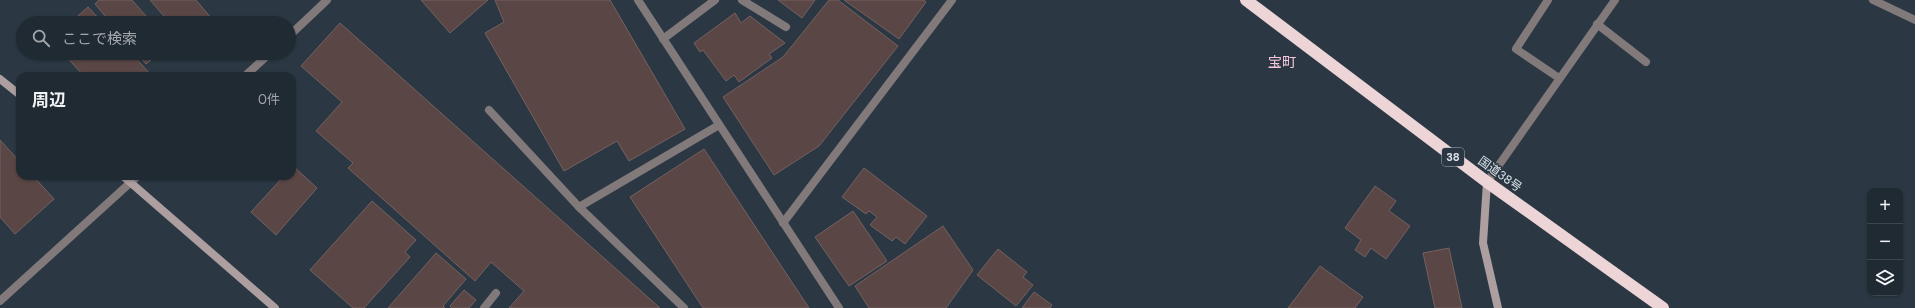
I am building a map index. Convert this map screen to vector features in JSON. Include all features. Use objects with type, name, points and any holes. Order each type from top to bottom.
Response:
[{"type":"highway","name":"国道38号","points":[[1246,1],[1487,182],[1663,308]]},
{"type":"street","points":[[296,29],[327,0]]},
{"type":"street","points":[[638,0],[839,308]]},
{"type":"street","points":[[663,39],[715,0]]},
{"type":"street","points":[[742,0],[786,27]]},
{"type":"street","points":[[783,223],[952,0]]},
{"type":"street","points":[[1548,0],[1516,49],[1559,78]]},
{"type":"street","points":[[1498,308],[1482,243],[1487,182],[1615,0]]},
{"type":"street","points":[[1873,0],[1915,20]]},
{"type":"street","points":[[1597,24],[1646,62]]},
{"type":"street","points":[[249,72],[262,60]]},
{"type":"street","points":[[0,79],[16,92]]},
{"type":"street","points":[[489,110],[579,207],[684,308]]},
{"type":"street","points":[[579,207],[719,125]]},
{"type":"street","points":[[128,180],[276,308]]},
{"type":"street","points":[[0,301],[133,180]]},
{"type":"street","points":[[484,308],[496,293]]},
{"type":"building","points":[[99,0],[132,0],[146,16],[105,16],[95,4]]},
{"type":"building","points":[[150,0],[196,0],[209,16],[164,16]]},
{"type":"building","points":[[421,0],[488,0],[450,33]]},
{"type":"building","points":[[495,0],[610,0],[685,129],[629,161],[617,141],[564,171],[485,33],[504,22]]},
{"type":"building","points":[[778,0],[815,0],[802,18]]},
{"type":"building","points":[[829,0],[838,0],[898,46],[819,146],[774,175],[723,97],[783,57]]},
{"type":"building","points":[[844,0],[924,0],[926,2],[899,39]]},
{"type":"building","points":[[88,7],[96,16],[78,16]]},
{"type":"building","points":[[735,13],[741,23],[750,16],[785,43],[769,54],[772,58],[739,82],[734,75],[726,81],[703,50],[700,52],[694,43]]},
{"type":"building","points":[[340,23],[660,308],[509,308],[524,291],[491,262],[475,281],[348,168],[353,163],[316,131],[342,102],[301,66]]},
{"type":"building","points":[[69,60],[137,60],[148,72],[80,72]]},
{"type":"building","points":[[143,60],[151,60],[146,64]]},
{"type":"building","points":[[0,140],[16,158],[16,180],[37,180],[54,199],[15,234],[0,217]]},
{"type":"building","points":[[704,149],[809,308],[703,308],[630,197]]},
{"type":"building","points":[[864,168],[927,216],[905,244],[896,237],[892,241],[870,225],[877,217],[869,211],[866,214],[842,197]]},
{"type":"building","points":[[296,169],[317,188],[276,235],[251,212],[280,180],[296,180]]},
{"type":"building","points":[[1375,186],[1396,201],[1389,211],[1410,226],[1386,259],[1371,248],[1365,257],[1355,250],[1361,240],[1345,228]]},
{"type":"building","points":[[372,201],[416,240],[405,252],[410,257],[364,308],[353,308],[310,270]]},
{"type":"building","points":[[853,211],[887,261],[849,286],[815,237]]},
{"type":"building","points":[[943,226],[973,270],[946,308],[869,308],[855,286]]},
{"type":"building","points":[[1449,248],[1462,308],[1435,308],[1423,253]]},
{"type":"building","points":[[998,249],[1027,272],[1023,277],[1033,285],[1016,306],[977,275]]},
{"type":"building","points":[[436,253],[466,279],[443,306],[445,308],[388,308]]},
{"type":"building","points":[[1320,266],[1363,297],[1355,308],[1288,308]]},
{"type":"building","points":[[464,290],[476,300],[469,308],[452,308],[450,306]]},
{"type":"building","points":[[1034,292],[1052,305],[1050,308],[1022,308]]},
{"type":"district","name":"宝町","points":[[1282,62]]}]
